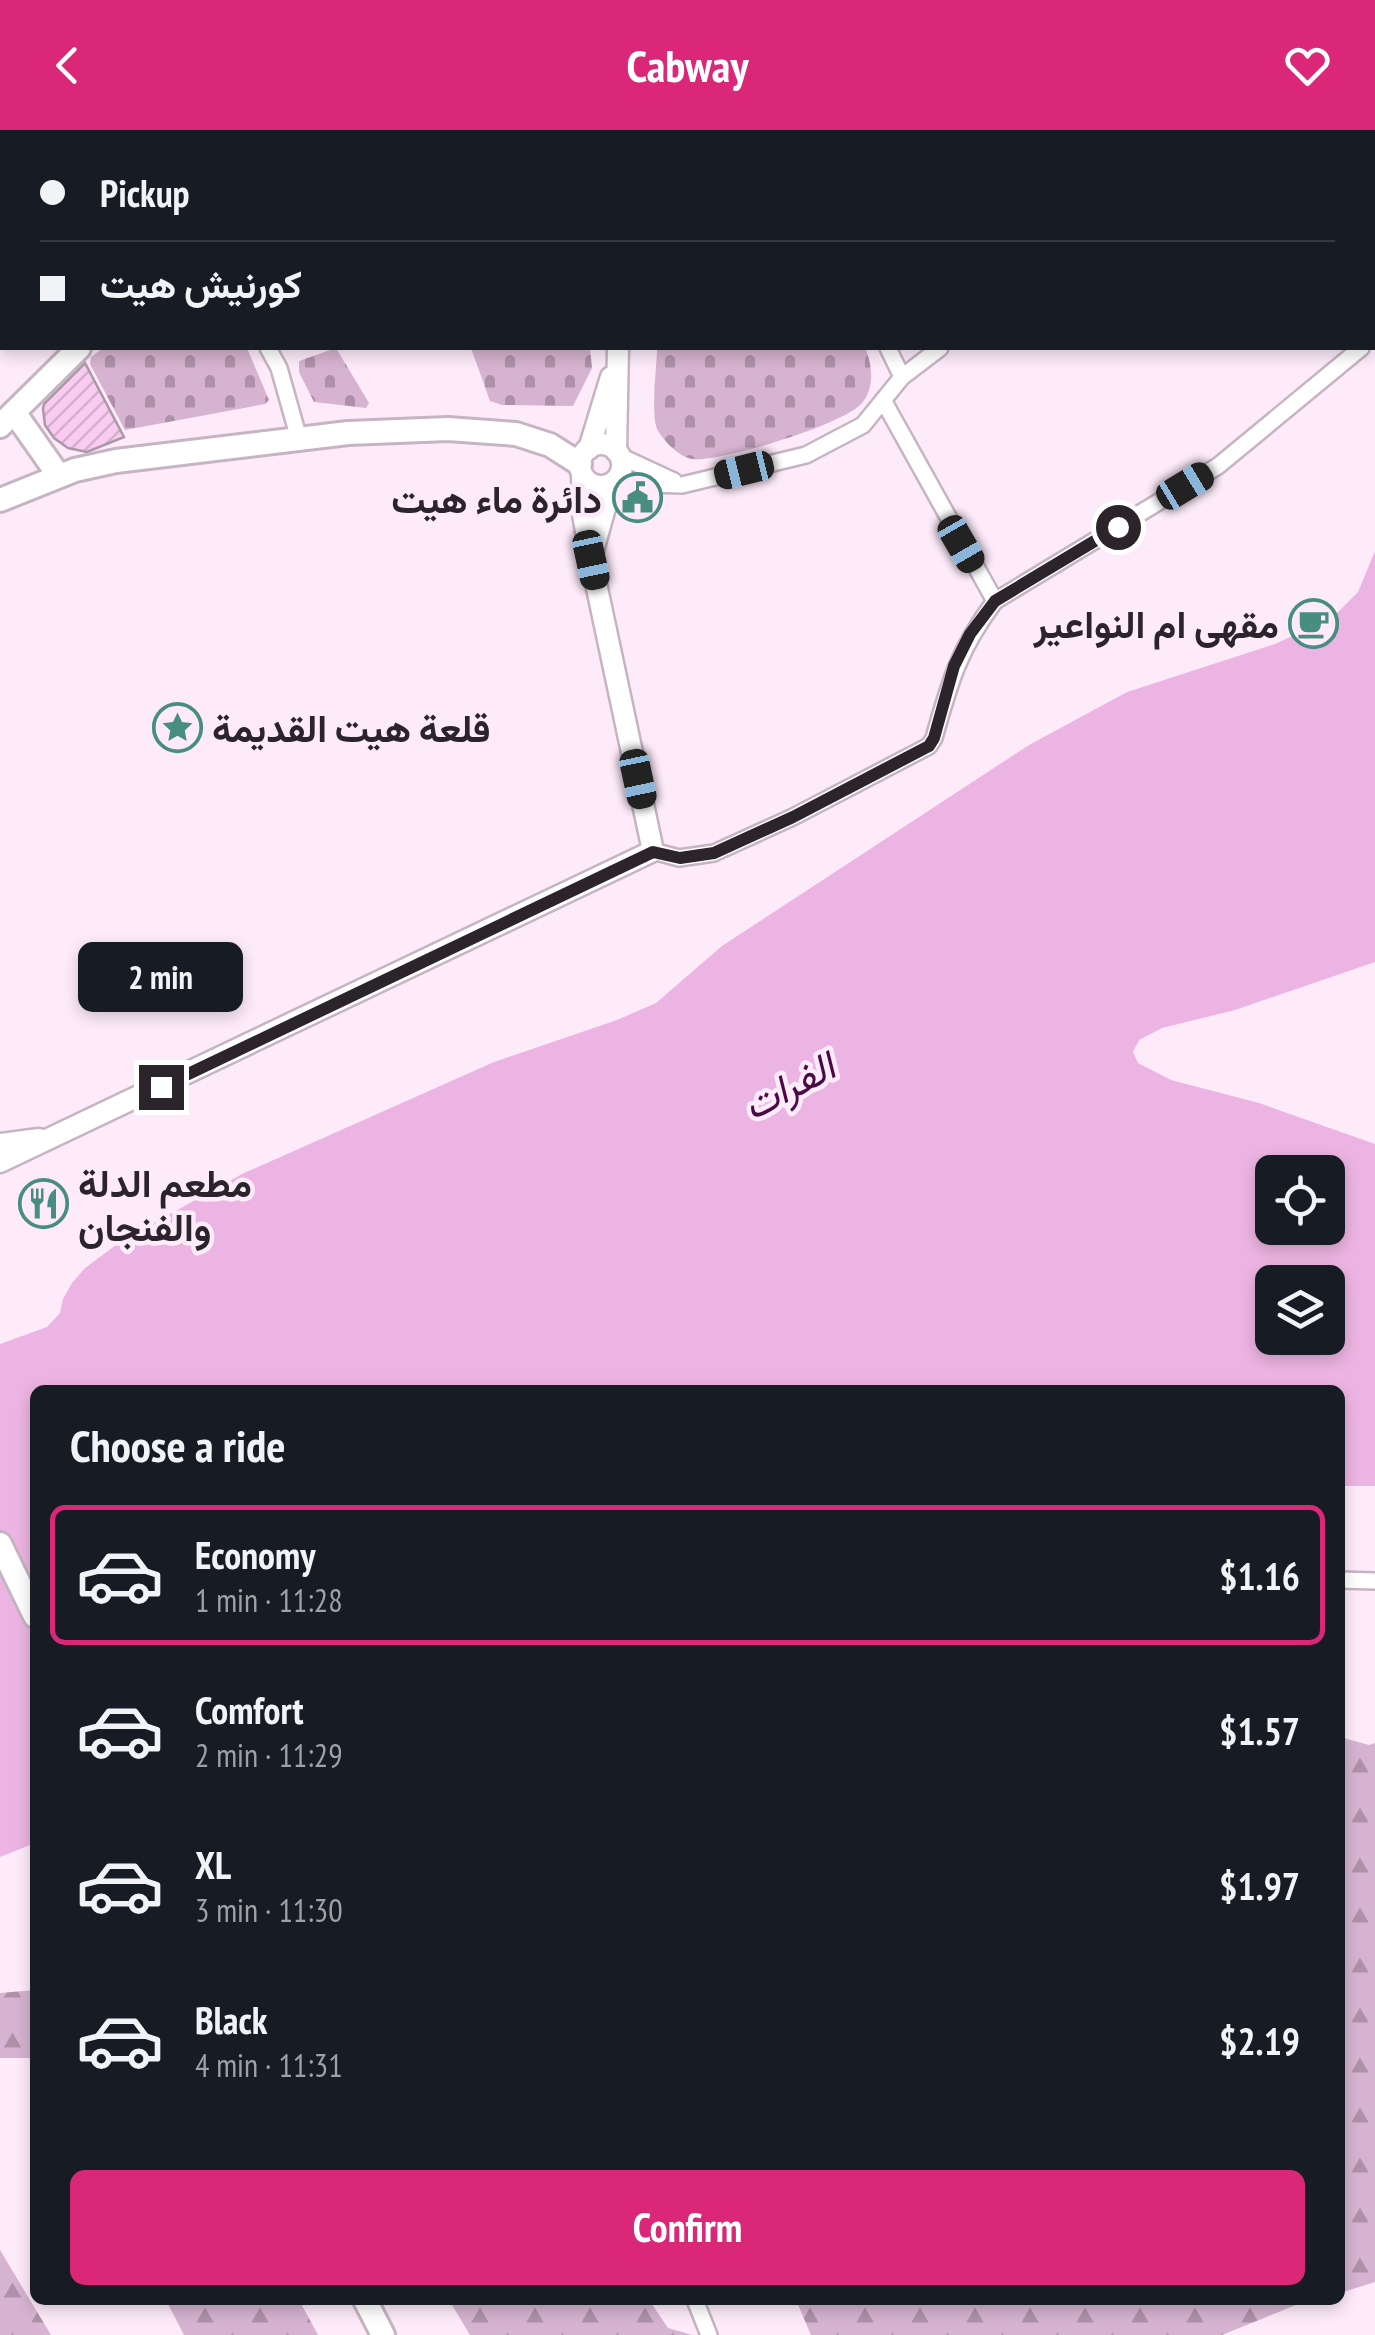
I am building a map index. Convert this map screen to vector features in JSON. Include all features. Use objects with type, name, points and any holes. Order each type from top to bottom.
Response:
[{"type":"main road","points":[[60,476],[4,423],[77,350]]},
{"type":"main road","points":[[0,500],[60,476],[116,461],[398,430],[498,431],[550,446],[584,462]]},
{"type":"main road","points":[[0,1544],[30,1606]]},
{"type":"main road","points":[[368,2305],[384,2335]]},
{"type":"street","points":[[269,350],[279,368],[299,439]]},
{"type":"street","points":[[618,350],[584,462],[583,514],[653,852]]},
{"type":"street","points":[[591,560],[612,483],[622,468],[618,454],[618,350]]},
{"type":"street","points":[[889,350],[902,377]]},
{"type":"street","points":[[584,462],[596,486],[682,485],[806,456],[863,424],[902,377],[937,350]]},
{"type":"street","points":[[0,1162],[653,852],[680,858],[714,853],[929,746],[954,666],[970,634],[995,601],[1218,466],[1359,350]]},
{"type":"street","points":[[883,400],[995,601]]},
{"type":"street","points":[[584,462],[606,445],[682,485]]},
{"type":"street","points":[[0,1144],[56,1138]]},
{"type":"street","points":[[1345,1580],[1375,1581]]},
{"type":"street","points":[[696,2305],[709,2335]]},
{"type":"green space","points":[[100,350],[248,350],[269,400],[265,404],[125,430],[90,364],[91,357]]},
{"type":"green space","points":[[337,350],[369,403],[366,408],[314,402],[299,372],[299,361]]},
{"type":"green space","points":[[472,350],[590,350],[592,368],[573,406],[502,405],[490,401]]},
{"type":"green space","points":[[657,350],[866,350],[870,362],[870,385],[865,399],[848,413],[806,432],[729,455],[693,459],[683,456],[658,431],[654,403]]},
{"type":"green space","points":[[1345,1738],[1375,1743],[1375,2282],[1345,2291]]},
{"type":"green space","points":[[30,1990],[30,2059],[0,2058],[0,1993]]},
{"type":"green space","points":[[0,2250],[51,2335],[0,2335]]},
{"type":"green space","points":[[169,2305],[302,2305],[318,2335],[184,2335]]},
{"type":"green space","points":[[452,2305],[652,2305],[668,2328],[692,2335],[470,2335]]},
{"type":"green space","points":[[798,2305],[1296,2305],[1222,2335],[811,2335]]},
{"type":"water","name":"الفرات","points":[[1375,551],[1375,962],[1235,1010],[1162,1028],[1139,1040],[1133,1052],[1138,1063],[1171,1080],[1259,1103],[1375,1144],[1375,1486],[1345,1486],[1345,1385],[30,1385],[30,1845],[0,1857],[0,1344],[47,1327],[60,1313],[72,1283],[120,1242],[242,1174],[494,1062],[656,1003],[722,946],[1029,745],[1127,692],[1275,644],[1333,617],[1358,592]]},
{"type":"building","points":[[85,363],[124,437],[87,452],[68,448],[54,438],[45,425],[43,409]]},
{"type":"place","name":"دائرة ماء هيت","points":[[637,498]]},
{"type":"place","name":"مقهى ام النواعير","points":[[1314,623]]},
{"type":"place","name":"قلعة هيت القديمة","points":[[177,727]]},
{"type":"place","name":"مطعم الدلة والفنجان","points":[[43,1204]]},
{"type":"route","points":[[161,1087],[653,852],[680,858],[714,853],[929,746],[954,666],[970,634],[995,601],[1118,527]]}]
